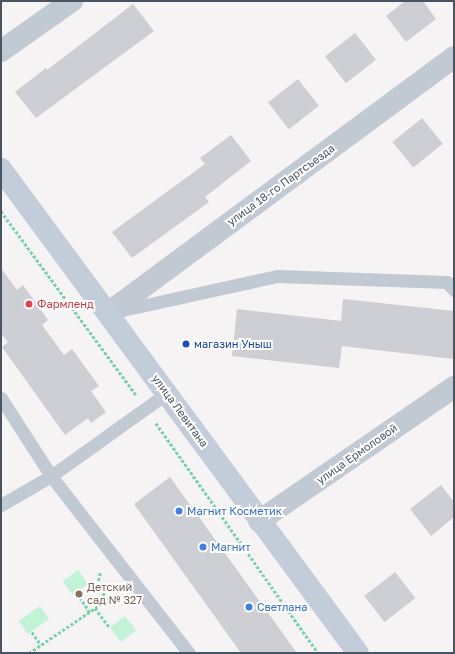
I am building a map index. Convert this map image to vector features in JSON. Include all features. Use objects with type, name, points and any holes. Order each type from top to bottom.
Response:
[{"type":"street","points":[[1,51],[72,1]]},
{"type":"street","name":"улица 18-го Партсъезда","points":[[108,313],[454,57]]},
{"type":"street","name":"улица Левитана","points":[[1,169],[167,393],[259,521],[358,653]]},
{"type":"street","name":"улица Ермоловой","points":[[259,521],[454,387]]},
{"type":"lane","points":[[108,313],[277,276],[447,282],[454,290]]},
{"type":"lane","points":[[1,505],[51,476],[167,393]]},
{"type":"lane","points":[[1,398],[51,476],[189,653]]},
{"type":"path","points":[[1,211],[145,408],[318,653]]},
{"type":"path","points":[[29,653],[107,600],[98,586],[99,575],[117,559]]},
{"type":"path","points":[[77,593],[90,612]]},
{"type":"path","points":[[95,608],[110,628]]},
{"type":"path","points":[[32,632],[41,645]]},
{"type":"green space","points":[[78,570],[88,584],[73,595],[63,581]]},
{"type":"green space","points":[[40,606],[49,619],[28,634],[19,621]]},
{"type":"green space","points":[[125,616],[136,630],[121,642],[110,628]]},
{"type":"building","points":[[405,1],[423,1],[436,19],[406,42],[386,16]]},
{"type":"building","points":[[133,4],[154,31],[36,118],[15,92],[46,68],[47,70]]},
{"type":"building","points":[[355,33],[376,60],[346,83],[325,56]]},
{"type":"building","points":[[298,79],[319,106],[289,129],[268,102]]},
{"type":"building","points":[[422,118],[443,144],[413,168],[392,142]]},
{"type":"building","points":[[231,135],[251,161],[205,197],[209,202],[132,258],[112,232],[205,164],[200,158]]},
{"type":"building","points":[[1,268],[17,290],[23,285],[48,320],[42,325],[64,355],[72,349],[99,386],[91,391],[106,412],[91,423],[88,418],[65,435],[2,347],[8,342],[1,333]]},
{"type":"building","points":[[343,299],[454,311],[453,359],[342,346],[339,368],[232,356],[237,309],[341,321]]},
{"type":"building","points":[[170,477],[297,653],[241,653],[134,504]]},
{"type":"building","points":[[441,485],[454,502],[454,517],[431,536],[410,509]]},
{"type":"building","points":[[395,572],[415,598],[385,622],[364,596]]},
{"type":"place","name":"Фармленд","points":[[29,304]]},
{"type":"place","name":"магазин Уныш","points":[[186,344]]},
{"type":"place","name":"Магнит Косметик","points":[[179,511]]},
{"type":"place","name":"Магнит","points":[[203,547]]},
{"type":"place","name":"Детский сад № 327","points":[[79,594]]},
{"type":"place","name":"Светлана","points":[[249,607]]}]
